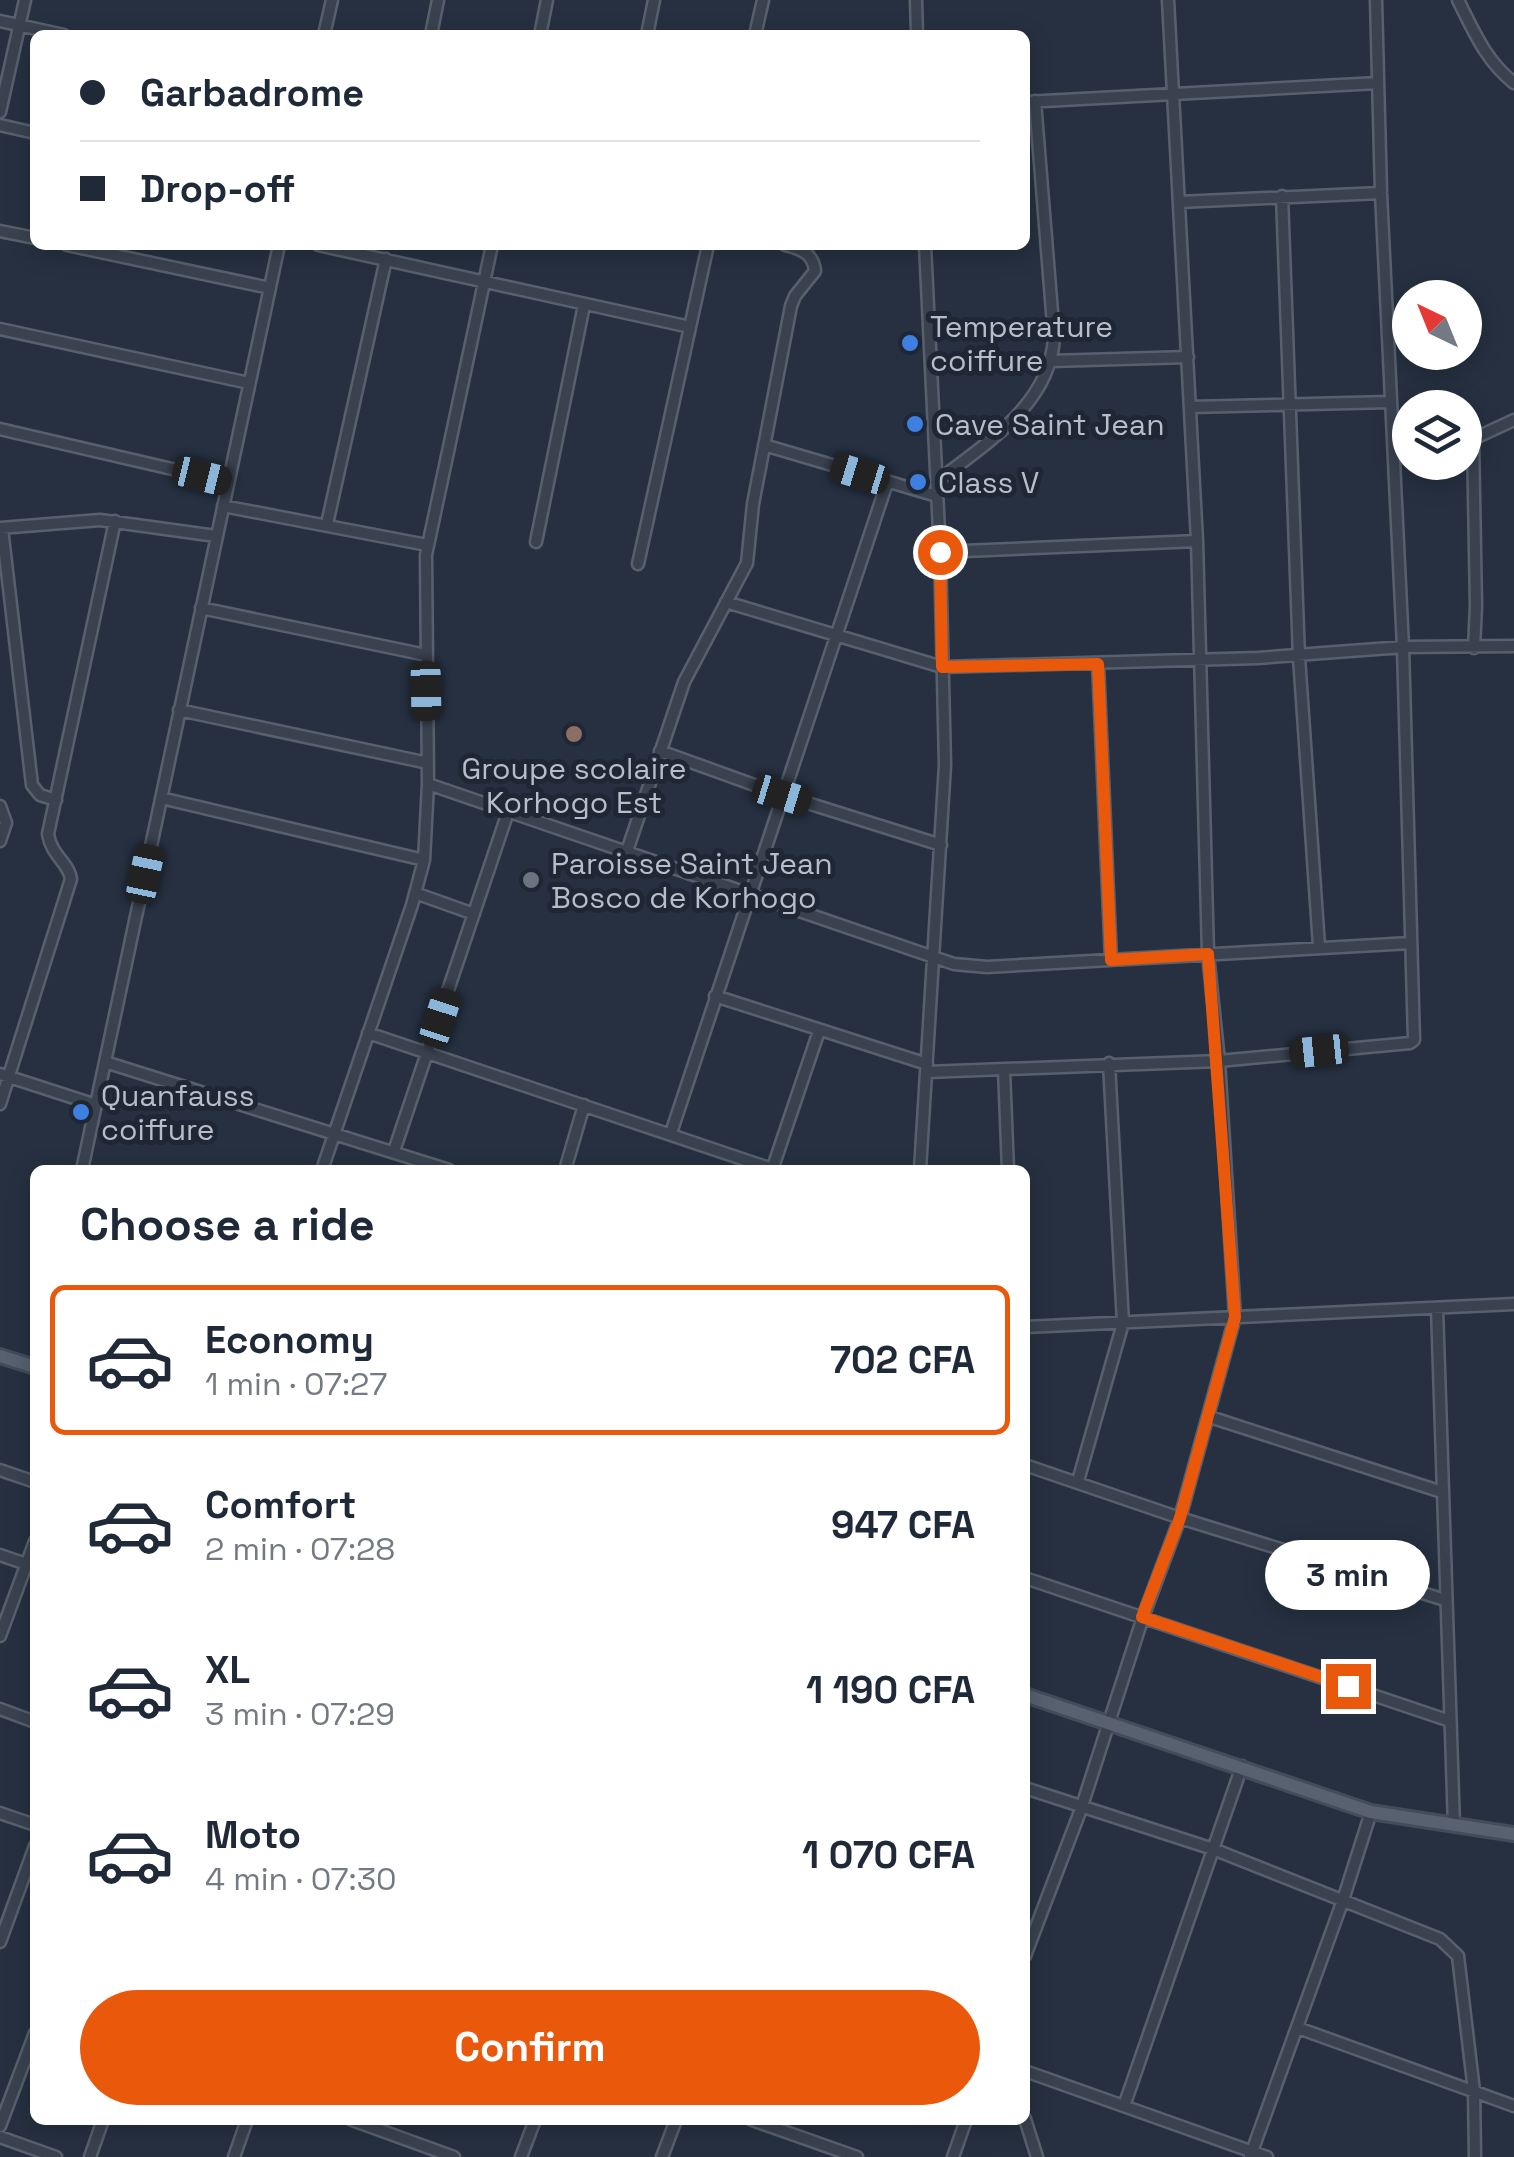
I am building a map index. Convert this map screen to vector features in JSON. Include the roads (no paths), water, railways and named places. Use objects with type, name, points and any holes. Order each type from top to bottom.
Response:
[{"type":"main road","points":[[0,1356],[30,1366]]},
{"type":"main road","points":[[1030,1696],[1370,1812],[1514,1834]]},
{"type":"street","points":[[0,112],[25,0]]},
{"type":"street","points":[[325,30],[332,0]]},
{"type":"street","points":[[432,30],[438,0]]},
{"type":"street","points":[[541,30],[547,0]]},
{"type":"street","points":[[648,30],[654,0]]},
{"type":"street","points":[[756,30],[763,0]]},
{"type":"street","points":[[916,0],[916,30]]},
{"type":"street","points":[[1030,1943],[1081,1808],[1142,1617],[1180,1518],[1235,1317],[1219,1061],[1208,954],[1197,541],[1168,0]]},
{"type":"street","points":[[1376,0],[1380,194],[1392,422]]},
{"type":"street","points":[[1458,0],[1486,55],[1514,83]]},
{"type":"street","points":[[0,21],[42,30]]},
{"type":"street","points":[[936,482],[1006,426],[1038,388],[1051,361],[1054,337],[1030,102],[1378,84]]},
{"type":"street","points":[[0,125],[30,131]]},
{"type":"street","points":[[1180,202],[1380,194]]},
{"type":"street","points":[[1282,196],[1299,656],[1318,946]]},
{"type":"street","points":[[0,231],[30,237]]},
{"type":"street","points":[[91,250],[270,288]]},
{"type":"street","points":[[83,1165],[278,250]]},
{"type":"street","points":[[341,250],[690,327]]},
{"type":"street","points":[[324,1165],[424,860],[428,784],[428,544],[491,250]]},
{"type":"street","points":[[638,564],[707,250]]},
{"type":"street","points":[[626,854],[684,682],[748,563],[752,504],[792,306],[815,271],[812,258],[800,250]]},
{"type":"street","points":[[920,1165],[944,765],[940,552],[925,250]]},
{"type":"street","points":[[328,524],[386,260]]},
{"type":"street","points":[[536,542],[584,305]]},
{"type":"street","points":[[0,329],[249,383]]},
{"type":"street","points":[[1051,361],[1188,357]]},
{"type":"street","points":[[1191,407],[1390,402]]},
{"type":"street","points":[[1482,433],[1514,420]]},
{"type":"street","points":[[0,429],[228,482]]},
{"type":"street","points":[[764,445],[937,496]]},
{"type":"street","points":[[715,996],[927,1068],[1004,1070],[1219,1061],[1410,1043],[1416,1034],[1395,480]]},
{"type":"street","points":[[1471,480],[1474,648]]},
{"type":"street","points":[[670,1134],[887,483]]},
{"type":"street","points":[[222,506],[428,544]]},
{"type":"street","points":[[56,800],[40,795],[32,784],[1,528],[115,520],[216,536]]},
{"type":"street","points":[[0,1104],[5,1075],[71,879],[50,846],[48,834],[115,520]]},
{"type":"street","points":[[940,552],[1197,541]]},
{"type":"street","points":[[726,602],[942,667],[1299,656],[1403,647],[1514,646]]},
{"type":"street","points":[[201,608],[426,655]]},
{"type":"street","points":[[1098,664],[1111,960]]},
{"type":"street","points":[[179,710],[428,763]]},
{"type":"street","points":[[660,751],[782,795],[941,845]]},
{"type":"street","points":[[428,784],[954,964],[987,967],[1411,943]]},
{"type":"street","points":[[161,798],[424,860]]},
{"type":"street","points":[[0,806],[6,823],[0,841]]},
{"type":"street","points":[[394,1151],[508,812]]},
{"type":"street","points":[[415,893],[474,914]]},
{"type":"street","points":[[775,1165],[819,1031]]},
{"type":"street","points":[[368,1033],[759,1165]]},
{"type":"street","points":[[105,1062],[434,1165]]},
{"type":"street","points":[[1078,1481],[1122,1323],[1109,1063]]},
{"type":"street","points":[[1004,1070],[1008,1165]]},
{"type":"street","points":[[5,1075],[96,1104]]},
{"type":"street","points":[[566,1165],[584,1106]]},
{"type":"street","points":[[1030,1328],[1514,1304]]},
{"type":"street","points":[[1437,1308],[1454,1826]]},
{"type":"street","points":[[1210,1417],[1442,1492]]},
{"type":"street","points":[[1030,1467],[1180,1518],[1445,1600]]},
{"type":"street","points":[[0,1470],[30,1480]]},
{"type":"street","points":[[0,1555],[30,1566]]},
{"type":"street","points":[[0,1636],[30,1568]]},
{"type":"street","points":[[1030,1580],[1450,1721]]},
{"type":"street","points":[[0,1709],[30,1720]]},
{"type":"street","points":[[1124,2106],[1242,1766]]},
{"type":"street","points":[[1030,1790],[1213,1849],[1440,1940],[1458,1956],[1474,2091],[1475,2157]]},
{"type":"street","points":[[1251,2154],[1343,1900],[1370,1812]]},
{"type":"street","points":[[0,1813],[30,1824]]},
{"type":"street","points":[[0,1942],[4,1918],[30,1858]]},
{"type":"street","points":[[1298,2028],[1514,2106]]},
{"type":"street","points":[[0,2126],[30,2046]]},
{"type":"street","points":[[1030,2073],[1267,2157]]},
{"type":"street","points":[[90,2157],[101,2125]]},
{"type":"street","points":[[234,2157],[245,2125]]},
{"type":"street","points":[[366,2125],[454,2157]]},
{"type":"street","points":[[522,2157],[532,2125]]},
{"type":"street","points":[[661,2154],[674,2125]]},
{"type":"street","points":[[766,2125],[857,2157]]},
{"type":"street","points":[[953,2157],[964,2125]]},
{"type":"street","points":[[1027,2125],[1038,2157]]},
{"type":"street","points":[[0,2137],[56,2157]]},
{"type":"street","points":[[813,2157],[819,2144]]},
{"type":"place","name":"Temperature coiffure","points":[[910,343]]},
{"type":"place","name":"Cave Saint Jean","points":[[915,424]]},
{"type":"place","name":"Class V","points":[[918,482]]},
{"type":"place","name":"Groupe scolaire Korhogo Est","points":[[574,734]]},
{"type":"place","name":"Paroisse Saint Jean Bosco de Korhogo","points":[[531,880]]},
{"type":"place","name":"Quanfauss coiffure","points":[[81,1112]]}]
